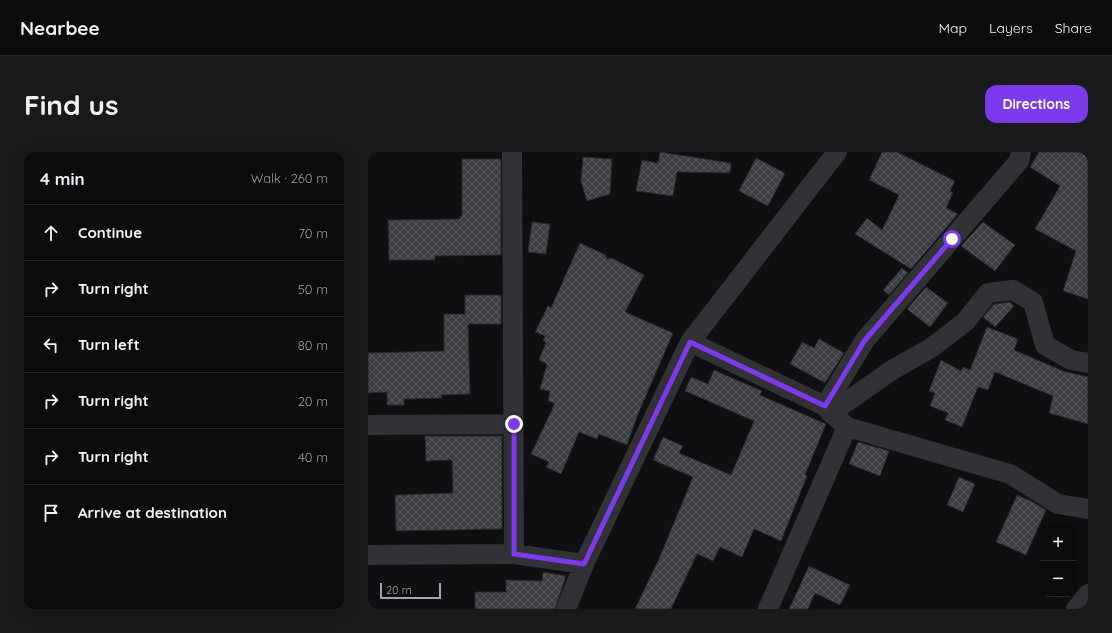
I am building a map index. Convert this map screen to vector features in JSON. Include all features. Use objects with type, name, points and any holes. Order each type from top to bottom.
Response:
[{"type":"street","points":[[512,152],[514,554]]},
{"type":"street","points":[[566,609],[584,564],[690,342],[837,152]]},
{"type":"street","points":[[828,409],[865,340],[1022,155]]},
{"type":"street","points":[[828,409],[931,348],[965,322],[988,293],[1013,290],[1033,302],[1045,345],[1071,360],[1088,363]]},
{"type":"street","points":[[690,342],[828,409],[847,427],[1010,474],[1058,504],[1088,509]]},
{"type":"street","points":[[368,425],[514,424]]},
{"type":"street","points":[[768,609],[847,427]]},
{"type":"street","points":[[368,555],[514,554],[584,564]]},
{"type":"street","points":[[1076,609],[1088,594]]},
{"type":"building","points":[[660,152],[731,163],[730,173],[677,172],[673,196],[636,191],[642,160],[658,163]]},
{"type":"building","points":[[882,152],[897,152],[955,181],[950,191],[953,193],[946,208],[958,214],[911,269],[855,234],[867,218],[882,230],[899,195],[869,180]]},
{"type":"building","points":[[1039,152],[1088,152],[1088,299],[1063,291],[1076,251],[1035,229],[1060,186],[1030,167]]},
{"type":"building","points":[[583,157],[612,159],[610,194],[587,201],[581,182]]},
{"type":"building","points":[[756,158],[785,173],[768,206],[739,191]]},
{"type":"building","points":[[462,159],[501,159],[501,255],[435,256],[435,260],[389,260],[388,220],[460,219],[460,216],[462,216]]},
{"type":"building","points":[[532,222],[550,224],[546,254],[528,252]]},
{"type":"building","points":[[983,222],[1015,245],[995,271],[961,246]]},
{"type":"building","points":[[580,243],[606,255],[606,258],[614,259],[644,275],[625,312],[673,333],[638,414],[627,445],[599,434],[597,439],[579,432],[561,474],[546,467],[549,462],[531,454],[555,403],[548,401],[550,391],[540,389],[547,364],[539,360],[546,342],[543,341],[545,336],[535,332],[548,306],[551,308]]},
{"type":"building","points":[[902,268],[908,273],[889,295],[883,290]]},
{"type":"building","points":[[926,287],[948,303],[930,327],[907,309]]},
{"type":"building","points":[[465,295],[501,295],[501,324],[468,324],[470,394],[441,395],[442,398],[404,399],[404,405],[387,405],[387,392],[368,393],[368,353],[444,351],[444,314],[465,314]]},
{"type":"building","points":[[1010,302],[1014,306],[995,327],[983,317],[994,304]]},
{"type":"building","points":[[987,327],[1018,339],[1014,350],[1063,371],[1088,377],[1088,424],[1049,413],[1053,396],[995,372],[988,390],[978,387],[962,427],[945,420],[948,413],[930,406],[935,393],[929,391],[941,360],[961,371],[963,367],[970,370]]},
{"type":"building","points":[[819,339],[844,353],[825,383],[790,364],[802,342],[814,348]]},
{"type":"building","points":[[714,370],[762,391],[760,395],[826,424],[805,475],[807,476],[781,541],[754,529],[742,557],[720,547],[713,561],[697,554],[671,609],[635,609],[658,561],[693,477],[653,460],[663,437],[683,446],[679,453],[731,475],[754,421],[685,391],[691,377],[708,384]]},
{"type":"building","points":[[425,436],[502,436],[502,529],[396,531],[395,495],[453,493],[452,460],[426,461]]},
{"type":"building","points":[[858,442],[889,451],[880,476],[849,464]]},
{"type":"building","points":[[959,477],[975,484],[963,512],[947,505]]},
{"type":"building","points":[[1017,495],[1046,510],[1026,555],[996,542]]},
{"type":"building","points":[[809,566],[850,585],[840,605],[815,593],[808,609],[789,609]]},
{"type":"building","points":[[543,572],[566,576],[555,609],[475,609],[475,592],[506,592],[506,580],[542,581]]},
{"type":"route","points":[[514,424],[514,554],[584,564],[690,342],[825,406],[865,340],[952,239]]}]
